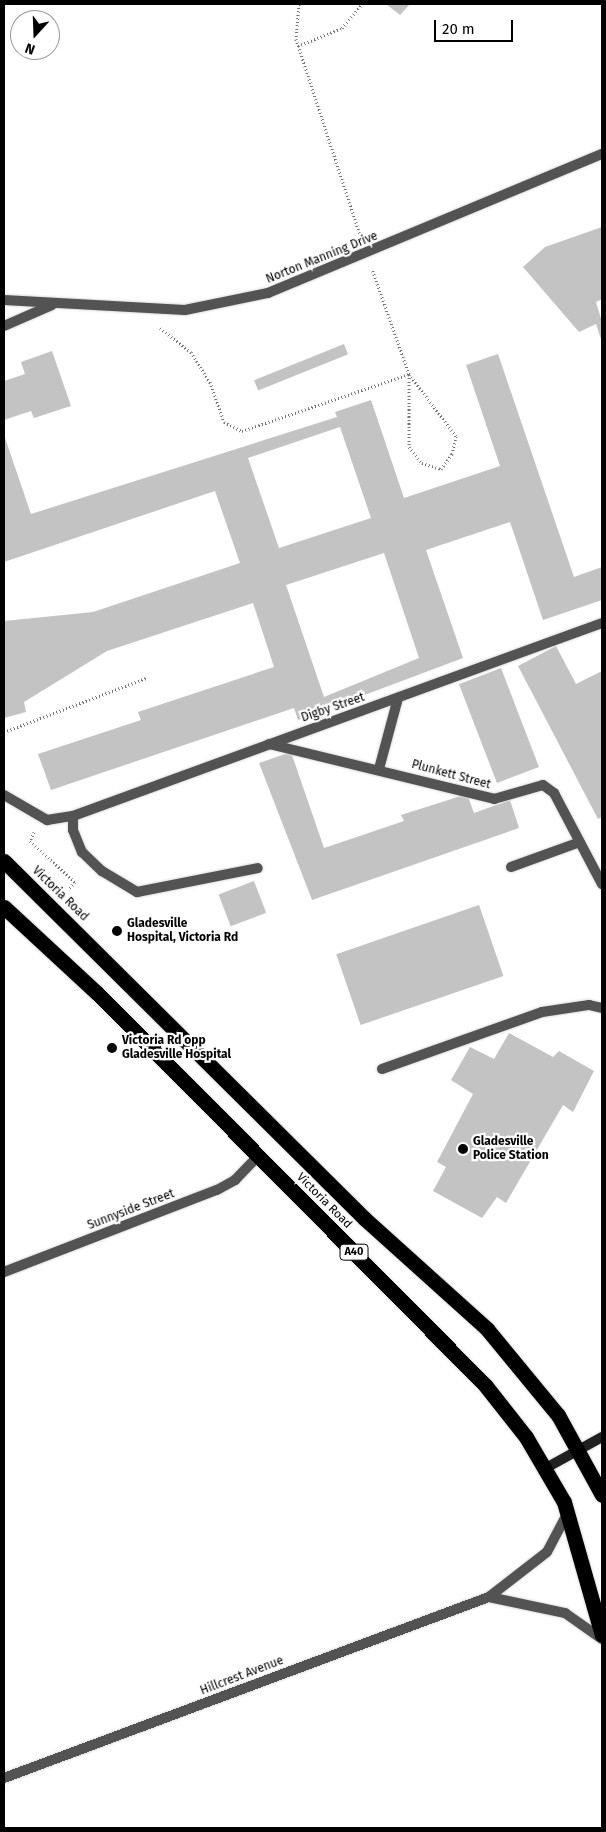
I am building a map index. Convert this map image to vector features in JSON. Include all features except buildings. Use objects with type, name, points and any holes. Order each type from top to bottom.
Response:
[{"type":"highway","name":"Victoria Road","points":[[4,861],[365,1220],[487,1330],[554,1410],[580,1449],[602,1495]]},
{"type":"highway","name":"Victoria Road","points":[[4,907],[97,993],[457,1354],[526,1437],[546,1468],[567,1514],[602,1635]]},
{"type":"street","name":"Norton Manning Drive","points":[[4,300],[185,310],[268,293],[366,254],[602,154]]},
{"type":"street","points":[[4,326],[56,304]]},
{"type":"street","name":"Digby Street","points":[[4,795],[47,820],[73,816],[602,623]]},
{"type":"street","points":[[378,769],[398,698]]},
{"type":"street","name":"Plunkett Street","points":[[268,744],[378,769],[494,799],[543,785],[554,794],[602,884]]},
{"type":"street","points":[[73,816],[73,830],[82,852],[102,871],[137,892],[258,868]]},
{"type":"street","points":[[511,867],[580,842]]},
{"type":"street","points":[[382,1069],[542,1012],[589,1005],[602,1008]]},
{"type":"street","name":"Sunnyside Street","points":[[4,1272],[217,1190],[235,1180],[258,1156]]},
{"type":"street","points":[[546,1468],[602,1437]]},
{"type":"street","name":"Hillcrest Avenue","points":[[4,1778],[489,1597],[547,1552],[567,1514]]},
{"type":"street","points":[[489,1597],[565,1613],[602,1639]]},
{"type":"path","points":[[299,4],[298,46],[366,254],[409,374],[456,436],[452,454],[441,470],[422,463],[409,447],[409,374]]},
{"type":"path","points":[[298,46],[342,28],[362,4]]},
{"type":"path","points":[[153,325],[191,352],[210,382],[224,422],[242,431],[409,374]]},
{"type":"path","points":[[4,732],[146,678]]},
{"type":"path","points":[[34,813],[36,826],[30,841],[75,882],[70,888]]},
{"type":"place","name":"Gladesville Hospital, Victoria Rd","points":[[117,931]]},
{"type":"place","name":"Victoria Rd opp Gladesville Hospital","points":[[112,1048]]},
{"type":"place","name":"Gladesville Police Station","points":[[463,1149]]}]
